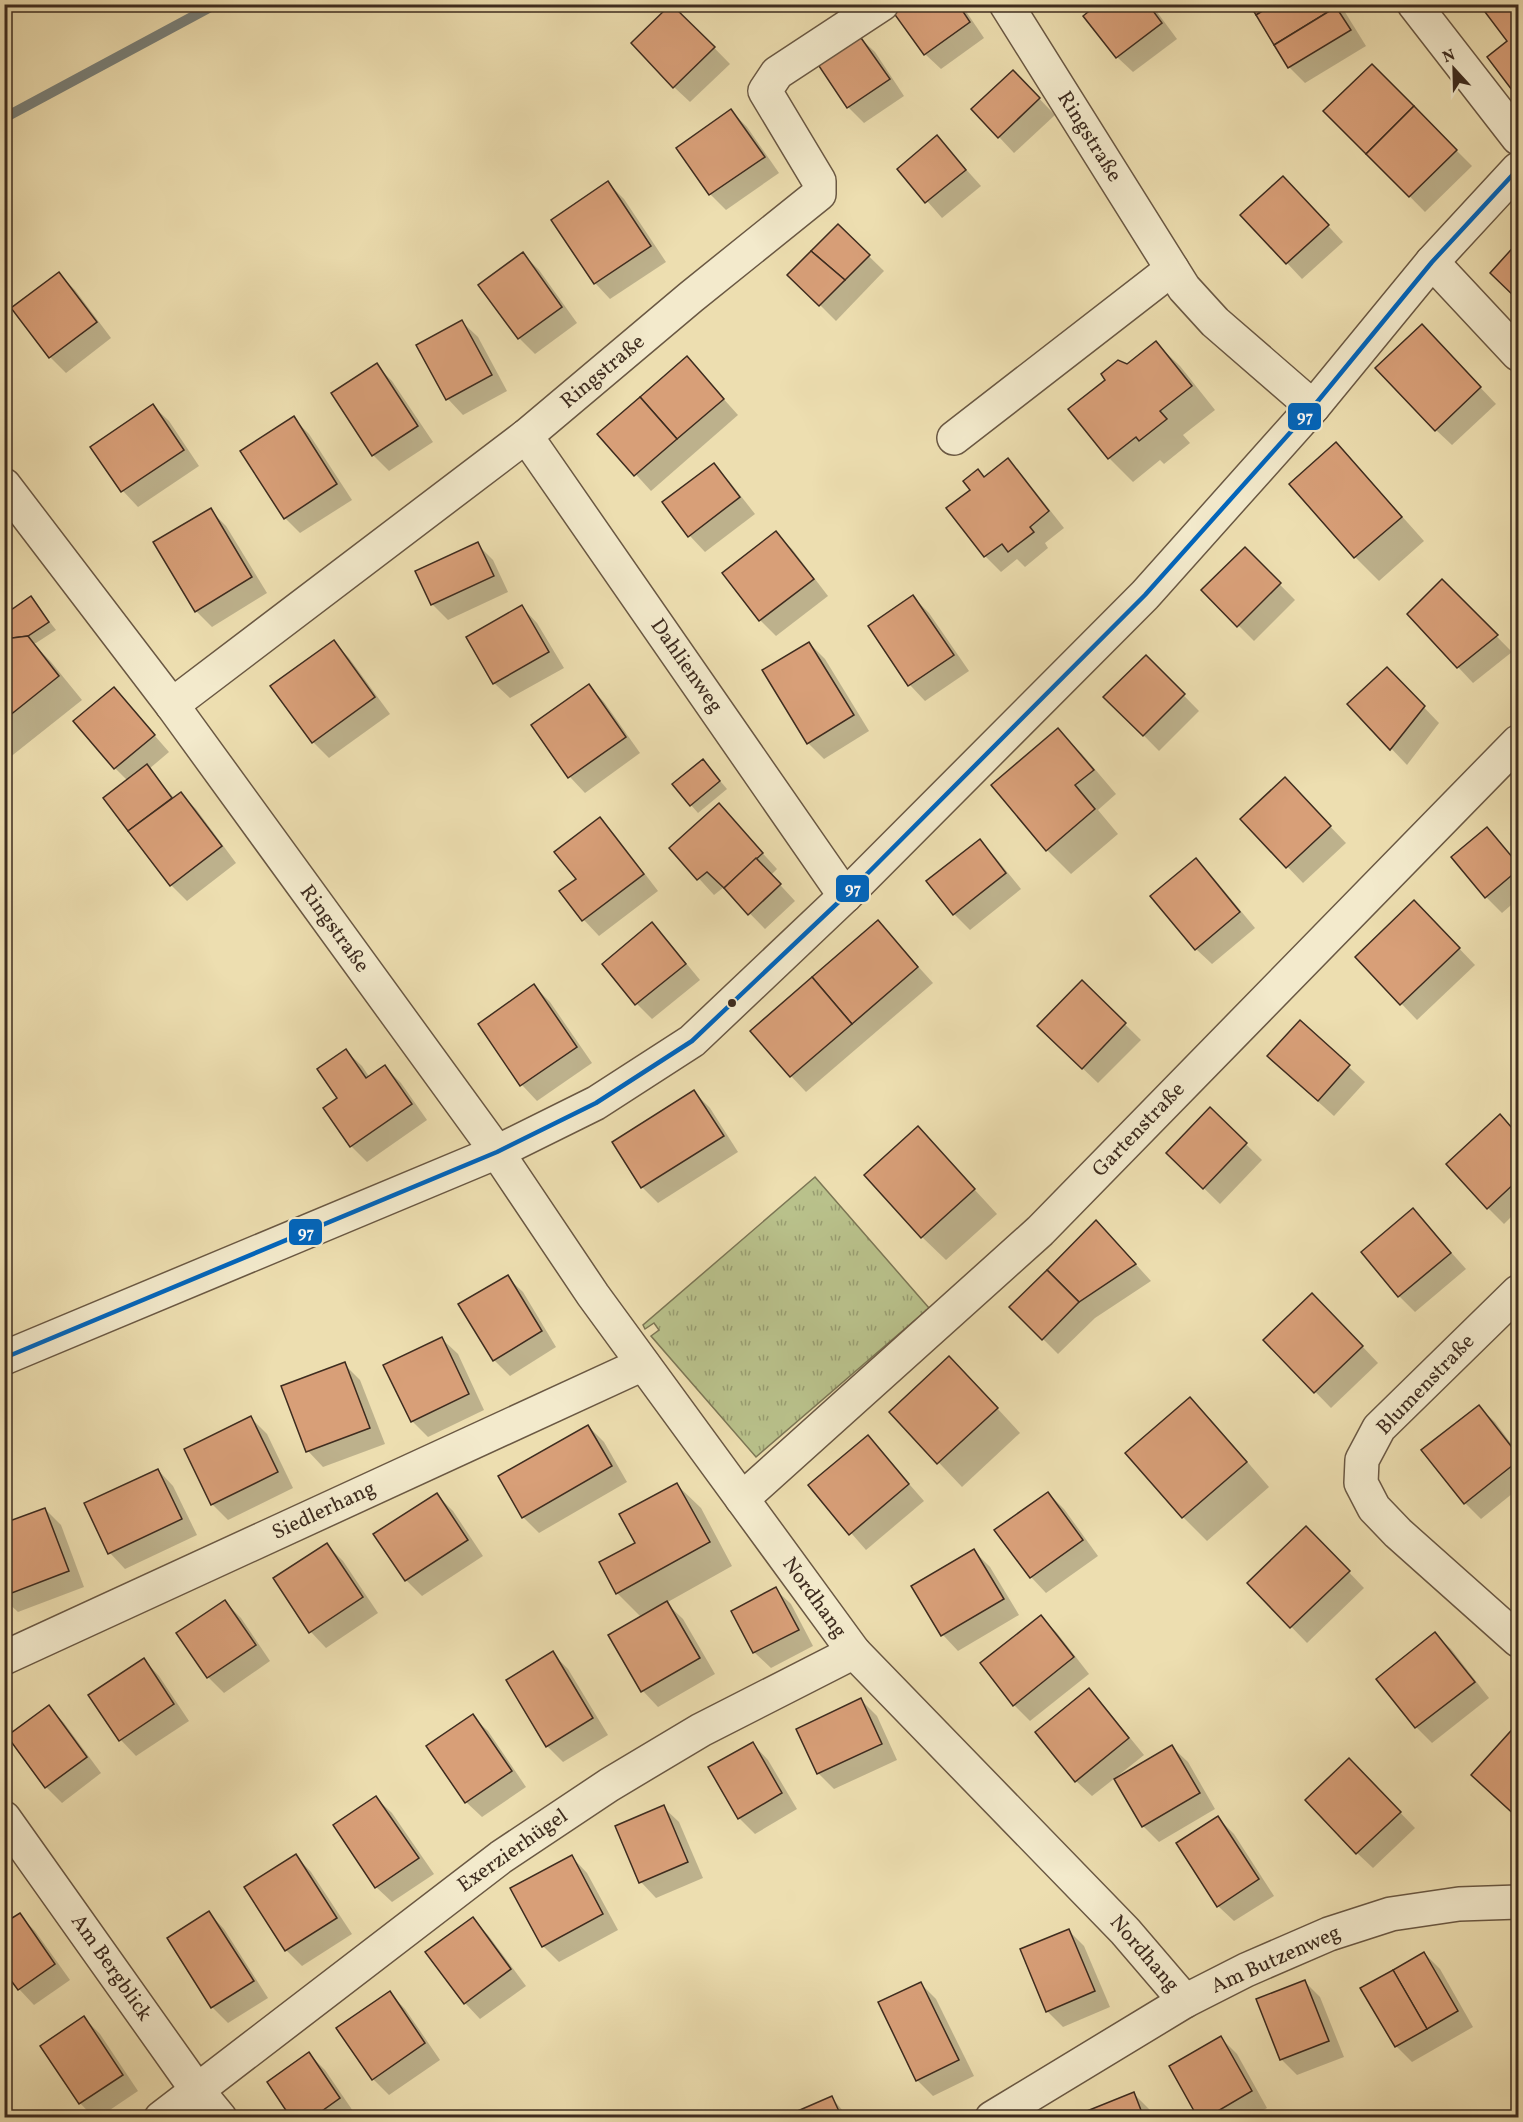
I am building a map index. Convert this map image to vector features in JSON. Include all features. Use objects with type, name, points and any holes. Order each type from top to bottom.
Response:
[{"type":"street","name":"Ringstraße","points":[[172,705],[526,436],[691,297],[819,194],[819,181],[765,91],[777,73],[882,4]]},
{"type":"street","name":"Ringstraße","points":[[1006,4],[1184,288],[1215,322],[1313,407]]},
{"type":"street","points":[[1414,4],[1518,138]]},
{"type":"street","points":[[4,1358],[497,1152],[596,1103],[692,1041],[845,896],[1145,595],[1313,407],[1432,262],[1518,169]]},
{"type":"street","points":[[1432,262],[1518,354]]},
{"type":"street","points":[[954,438],[1172,269]]},
{"type":"street","name":"Dahlienweg","points":[[526,436],[845,896]]},
{"type":"street","name":"Ringstraße","points":[[4,485],[172,705],[497,1152]]},
{"type":"street","name":"Gartenstraße","points":[[742,1499],[1040,1231],[1518,741]]},
{"type":"street","name":"Nordhang","points":[[497,1152],[593,1295],[854,1652],[1125,1931],[1185,2001]]},
{"type":"street","name":"Blumenstraße","points":[[1518,1292],[1379,1428],[1362,1460],[1361,1483],[1374,1508],[1398,1533],[1518,1640]]},
{"type":"street","name":"Siedlerhang","points":[[4,1658],[643,1364]]},
{"type":"street","name":"Exerzierhügel","points":[[161,2118],[501,1857],[599,1791],[700,1730],[854,1652]]},
{"type":"street","name":"Am Bergblick","points":[[4,1818],[197,2090],[220,2118]]},
{"type":"street","name":"Am Butzenweg","points":[[992,2118],[1185,2001],[1246,1970],[1329,1934],[1391,1914],[1459,1904],[1518,1902]]},
{"type":"green space","points":[[815,1177],[929,1308],[756,1457],[651,1336],[659,1330],[654,1323],[645,1329],[643,1325]]},
{"type":"building","points":[[671,4],[715,47],[673,88],[631,43]]},
{"type":"building","points":[[903,4],[958,4],[970,22],[924,55],[893,12]]},
{"type":"building","points":[[1098,4],[1148,4],[1162,23],[1116,58],[1083,16]]},
{"type":"building","points":[[1249,4],[1274,4],[1256,15]]},
{"type":"building","points":[[1274,4],[1335,4],[1336,7],[1274,45],[1256,15]]},
{"type":"building","points":[[1479,4],[1518,4],[1518,98],[1487,57],[1507,41]]},
{"type":"building","points":[[1336,7],[1351,30],[1288,68],[1274,45]]},
{"type":"building","points":[[859,35],[890,79],[847,108],[817,63]]},
{"type":"building","points":[[1372,64],[1414,106],[1366,154],[1323,111]]},
{"type":"building","points":[[1013,70],[1040,98],[998,138],[971,109]]},
{"type":"building","points":[[1414,106],[1457,150],[1409,197],[1366,154]]},
{"type":"building","points":[[731,109],[765,157],[709,195],[676,148]]},
{"type":"building","points":[[937,135],[966,170],[925,203],[897,169]]},
{"type":"building","points":[[1283,176],[1329,225],[1286,264],[1240,215]]},
{"type":"building","points":[[608,181],[651,246],[594,284],[551,220]]},
{"type":"building","points":[[838,224],[870,255],[845,280],[811,251]]},
{"type":"building","points":[[1518,242],[1518,300],[1490,273]]},
{"type":"building","points":[[811,251],[845,280],[819,306],[787,275]]},
{"type":"building","points":[[523,252],[562,307],[518,339],[478,285]]},
{"type":"building","points":[[59,272],[97,322],[49,358],[11,308]]},
{"type":"building","points":[[462,320],[492,375],[446,400],[416,345]]},
{"type":"building","points":[[1422,324],[1481,387],[1435,431],[1375,368]]},
{"type":"building","points":[[1156,341],[1192,386],[1160,411],[1167,419],[1139,441],[1136,437],[1108,459],[1068,409],[1105,380],[1101,374],[1118,360],[1127,364]]},
{"type":"building","points":[[687,356],[724,399],[677,439],[640,397]]},
{"type":"building","points":[[377,363],[418,426],[372,456],[331,393]]},
{"type":"building","points":[[640,397],[677,439],[634,476],[597,434]]},
{"type":"building","points":[[153,404],[184,450],[121,492],[90,447]]},
{"type":"building","points":[[294,416],[337,484],[284,519],[240,451]]},
{"type":"building","points":[[1336,442],[1402,517],[1354,558],[1289,484]]},
{"type":"building","points":[[1008,458],[1049,511],[1030,527],[1034,532],[1008,552],[1002,544],[984,557],[946,508],[970,490],[963,481],[978,469],[984,477]]},
{"type":"building","points":[[714,463],[740,497],[688,537],[662,502]]},
{"type":"building","points":[[211,508],[252,577],[195,612],[153,542]]},
{"type":"building","points":[[776,531],[814,579],[759,621],[722,573]]},
{"type":"building","points":[[478,542],[494,576],[431,605],[415,571]]},
{"type":"building","points":[[1245,547],[1281,583],[1237,627],[1201,590]]},
{"type":"building","points":[[1442,579],[1498,635],[1457,668],[1407,614]]},
{"type":"building","points":[[913,595],[954,655],[908,686],[868,626]]},
{"type":"building","points":[[31,596],[49,622],[28,636],[4,639],[4,615]]},
{"type":"building","points":[[522,605],[549,652],[493,684],[466,637]]},
{"type":"building","points":[[28,636],[59,676],[4,720],[4,639]]},
{"type":"building","points":[[334,640],[375,697],[312,743],[270,686]]},
{"type":"building","points":[[809,642],[854,715],[807,744],[762,670]]},
{"type":"building","points":[[1146,655],[1185,694],[1143,736],[1103,697]]},
{"type":"building","points":[[1387,667],[1425,706],[1390,750],[1347,704]]},
{"type":"building","points":[[589,684],[626,737],[568,778],[531,725]]},
{"type":"building","points":[[114,687],[155,735],[114,769],[73,721]]},
{"type":"building","points":[[1058,728],[1094,770],[1075,785],[1095,809],[1046,851],[991,785]]},
{"type":"building","points":[[703,759],[720,781],[690,806],[672,784]]},
{"type":"building","points":[[147,764],[172,798],[128,831],[103,798]]},
{"type":"building","points":[[1285,777],[1331,826],[1286,868],[1240,819]]},
{"type":"building","points":[[181,792],[222,846],[170,886],[128,831]]},
{"type":"building","points":[[719,803],[763,853],[724,888],[707,872],[697,880],[669,848]]},
{"type":"building","points":[[600,817],[644,874],[582,921],[559,891],[576,879],[554,852]]},
{"type":"building","points":[[1487,827],[1518,864],[1518,870],[1485,898],[1451,857]]},
{"type":"building","points":[[980,839],[1006,873],[953,915],[926,881]]},
{"type":"building","points":[[756,858],[781,884],[748,915],[724,888]]},
{"type":"building","points":[[1196,858],[1240,912],[1195,950],[1150,896]]},
{"type":"building","points":[[1414,900],[1460,948],[1400,1005],[1355,957]]},
{"type":"building","points":[[878,920],[918,967],[852,1024],[812,977]]},
{"type":"building","points":[[652,922],[686,964],[635,1005],[602,964]]},
{"type":"building","points":[[812,977],[852,1024],[790,1077],[750,1031]]},
{"type":"building","points":[[1082,980],[1126,1023],[1082,1069],[1037,1026]]},
{"type":"building","points":[[534,984],[577,1047],[520,1086],[478,1024]]},
{"type":"building","points":[[1300,1020],[1350,1065],[1318,1101],[1267,1056]]},
{"type":"building","points":[[346,1049],[366,1078],[385,1065],[412,1104],[350,1147],[323,1108],[337,1098],[317,1069]]},
{"type":"building","points":[[694,1090],[724,1136],[641,1188],[612,1142]]},
{"type":"building","points":[[1210,1107],[1247,1143],[1203,1189],[1166,1153]]},
{"type":"building","points":[[1500,1114],[1518,1135],[1518,1180],[1487,1209],[1446,1164]]},
{"type":"building","points":[[918,1126],[975,1189],[921,1238],[864,1175]]},
{"type":"building","points":[[1413,1208],[1451,1253],[1398,1297],[1361,1252]]},
{"type":"building","points":[[1096,1220],[1136,1264],[1079,1302],[1047,1270]]},
{"type":"building","points":[[1047,1270],[1079,1302],[1042,1340],[1009,1307]]},
{"type":"building","points":[[508,1275],[542,1331],[493,1361],[458,1304]]},
{"type":"building","points":[[1312,1293],[1363,1346],[1314,1393],[1263,1340]]},
{"type":"building","points":[[442,1337],[469,1394],[411,1422],[383,1365]]},
{"type":"building","points":[[949,1356],[998,1408],[937,1464],[889,1412]]},
{"type":"building","points":[[345,1362],[370,1428],[306,1452],[281,1386]]},
{"type":"building","points":[[1190,1397],[1247,1462],[1182,1518],[1125,1453]]},
{"type":"building","points":[[1479,1405],[1518,1455],[1518,1461],[1464,1504],[1421,1450]]},
{"type":"building","points":[[251,1416],[278,1472],[211,1505],[184,1449]]},
{"type":"building","points":[[588,1425],[612,1466],[522,1518],[498,1476]]},
{"type":"building","points":[[868,1435],[909,1484],[849,1535],[808,1485]]},
{"type":"building","points":[[158,1469],[182,1519],[108,1554],[84,1503]]},
{"type":"building","points":[[677,1483],[710,1542],[616,1594],[599,1562],[635,1543],[619,1514]]},
{"type":"building","points":[[1048,1492],[1083,1540],[1030,1578],[994,1530]]},
{"type":"building","points":[[437,1493],[468,1540],[405,1581],[373,1534]]},
{"type":"building","points":[[45,1508],[69,1571],[4,1596],[4,1523]]},
{"type":"building","points":[[1306,1526],[1350,1571],[1290,1628],[1247,1583]]},
{"type":"building","points":[[327,1543],[363,1597],[309,1633],[273,1578]]},
{"type":"building","points":[[974,1549],[1004,1599],[941,1636],[911,1586]]},
{"type":"building","points":[[776,1587],[799,1630],[753,1653],[731,1611]]},
{"type":"building","points":[[225,1600],[256,1645],[207,1678],[176,1633]]},
{"type":"building","points":[[667,1601],[700,1658],[641,1692],[608,1635]]},
{"type":"building","points":[[1041,1615],[1074,1657],[1013,1706],[980,1663]]},
{"type":"building","points":[[1435,1632],[1475,1682],[1415,1728],[1376,1679]]},
{"type":"building","points":[[553,1651],[593,1718],[546,1747],[506,1680]]},
{"type":"building","points":[[144,1658],[174,1704],[119,1741],[88,1695]]},
{"type":"building","points":[[1089,1688],[1129,1738],[1075,1782],[1035,1732]]},
{"type":"building","points":[[861,1698],[882,1744],[817,1774],[796,1729]]},
{"type":"building","points":[[49,1705],[87,1757],[45,1788],[7,1736]]},
{"type":"building","points":[[473,1714],[512,1771],[465,1803],[426,1746]]},
{"type":"building","points":[[1518,1723],[1518,1818],[1471,1775]]},
{"type":"building","points":[[753,1742],[782,1793],[738,1819],[708,1767]]},
{"type":"building","points":[[1172,1745],[1200,1793],[1142,1827],[1114,1779]]},
{"type":"building","points":[[1349,1758],[1401,1812],[1356,1854],[1305,1800]]},
{"type":"building","points":[[376,1796],[419,1858],[375,1888],[333,1825]]},
{"type":"building","points":[[664,1805],[688,1862],[639,1883],[615,1826]]},
{"type":"building","points":[[1218,1816],[1259,1879],[1217,1907],[1176,1843]]},
{"type":"building","points":[[296,1854],[337,1918],[285,1951],[244,1887]]},
{"type":"building","points":[[572,1855],[603,1914],[542,1947],[510,1888]]},
{"type":"building","points":[[209,1911],[254,1981],[211,2008],[167,1938]]},
{"type":"building","points":[[20,1913],[55,1964],[18,1990],[4,1971],[4,1923]]},
{"type":"building","points":[[473,1917],[511,1969],[464,2004],[425,1952]]},
{"type":"building","points":[[1069,1929],[1095,1991],[1046,2012],[1020,1949]]},
{"type":"building","points":[[1424,1952],[1458,2011],[1427,2029],[1393,1970]]},
{"type":"building","points":[[1393,1970],[1427,2029],[1395,2047],[1360,1988]]},
{"type":"building","points":[[1305,1980],[1329,2041],[1280,2060],[1256,1999]]},
{"type":"building","points":[[921,1982],[959,2060],[916,2081],[878,2002]]},
{"type":"building","points":[[390,1991],[425,2043],[372,2080],[336,2028]]},
{"type":"building","points":[[84,2016],[123,2075],[79,2104],[40,2046]]},
{"type":"building","points":[[1221,2036],[1252,2091],[1206,2118],[1198,2118],[1169,2066]]},
{"type":"building","points":[[309,2052],[340,2098],[312,2118],[291,2118],[267,2082]]},
{"type":"building","points":[[1134,2092],[1144,2118],[1078,2118],[1077,2115]]},
{"type":"building","points":[[832,2096],[842,2118],[795,2118],[793,2113]]},
{"type":"waterway","points":[[4,118],[216,4]]},
{"type":"transit line","name":"97","points":[[4,1358],[497,1152],[596,1103],[692,1041],[845,896],[1145,595],[1313,407],[1432,262],[1518,169]]}]
